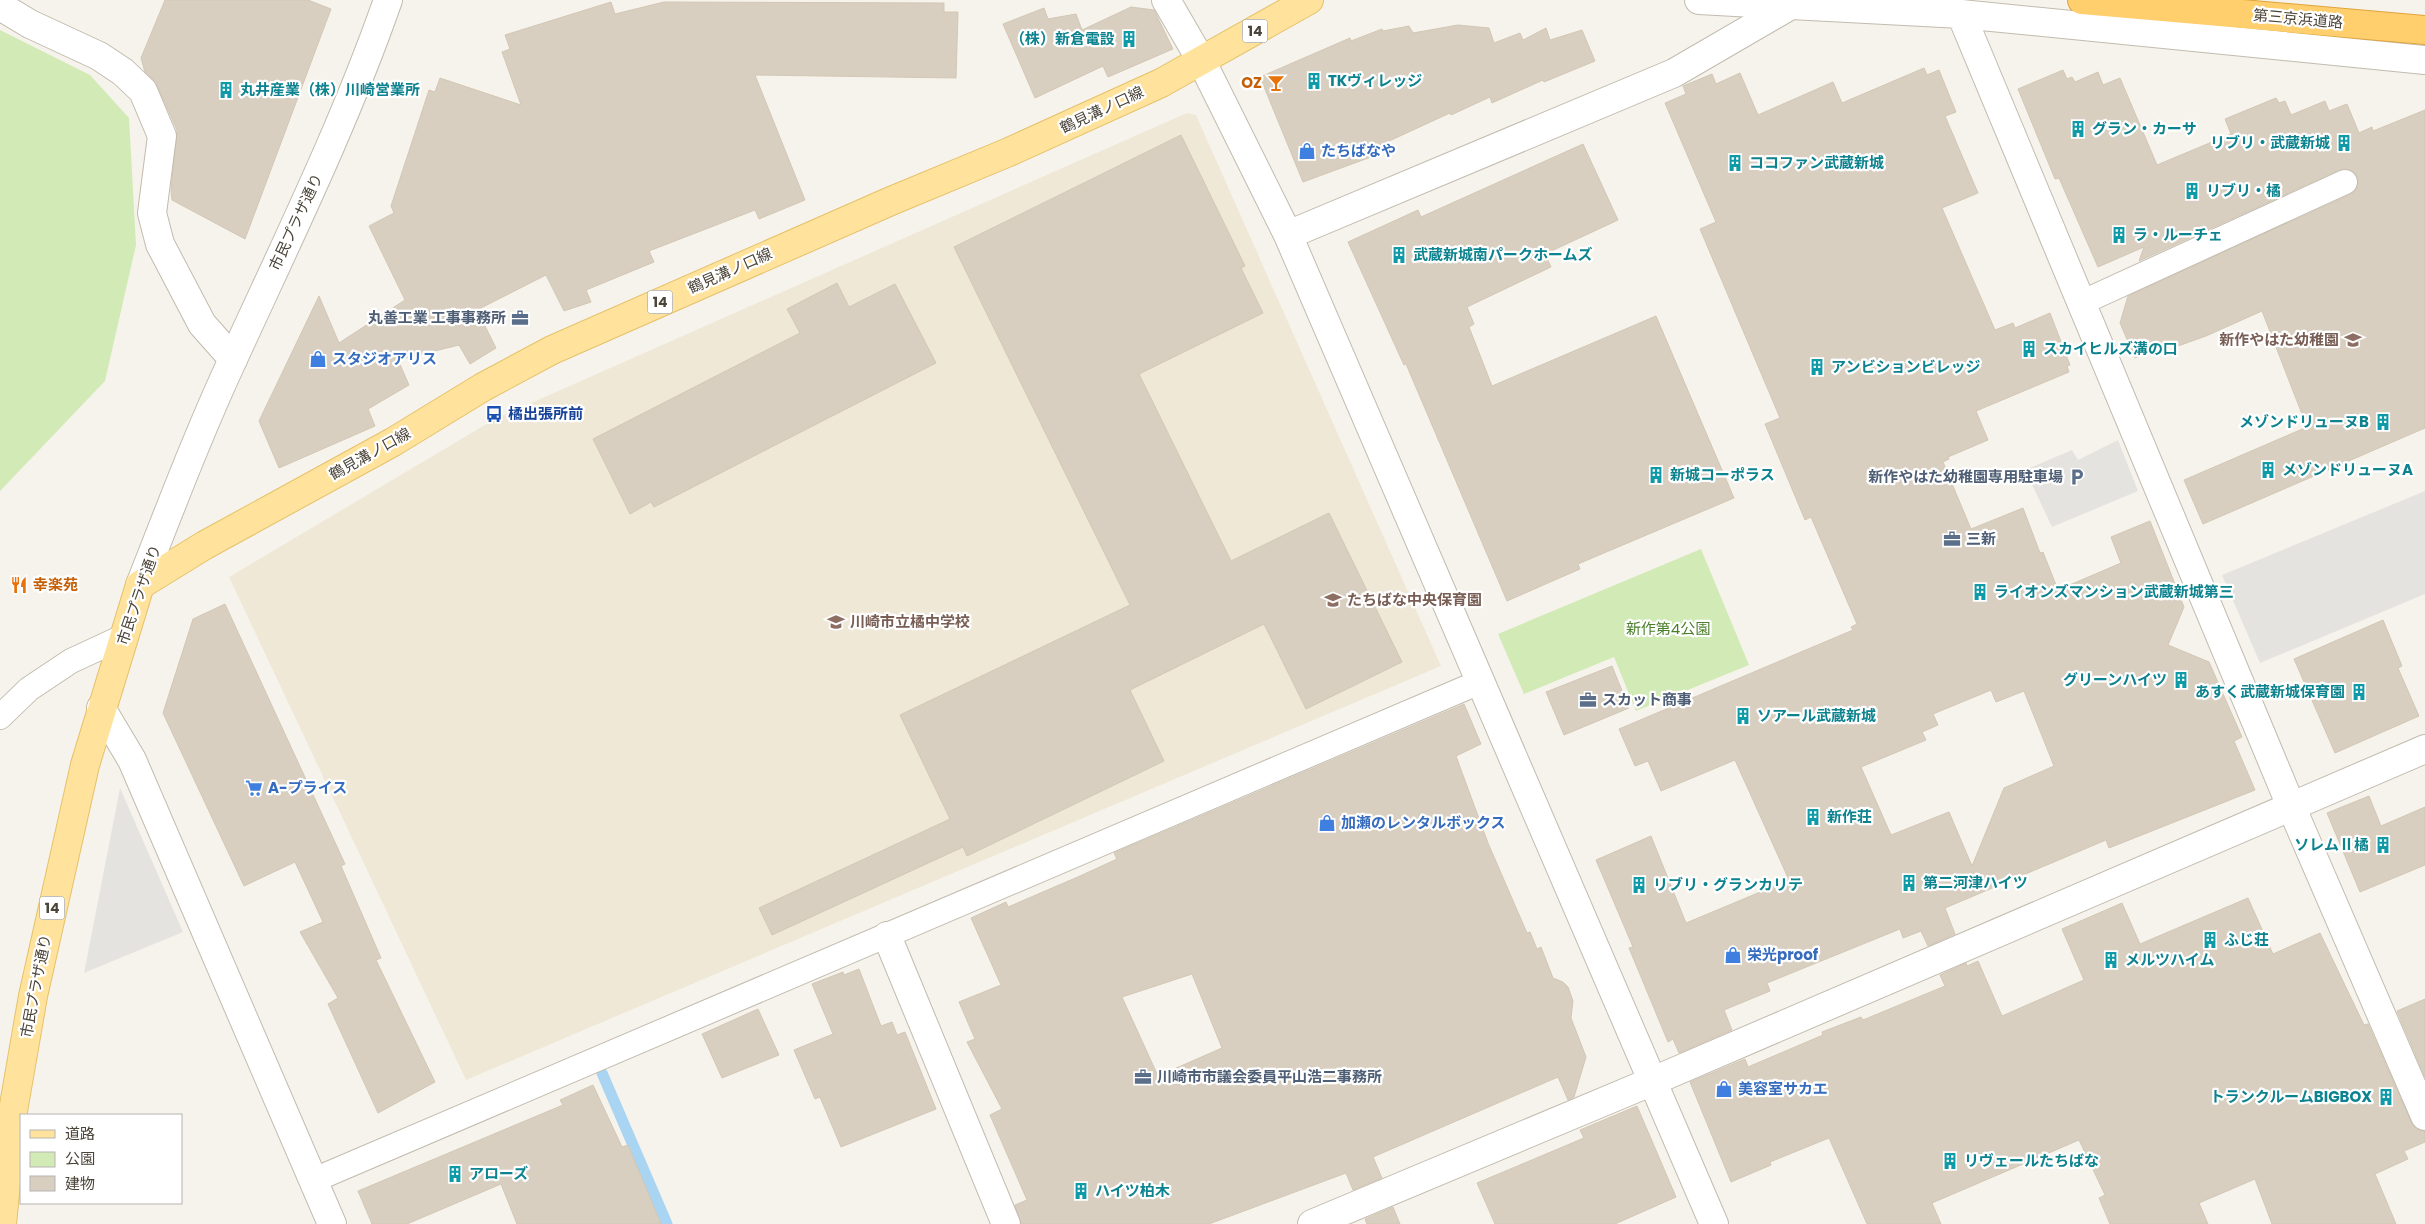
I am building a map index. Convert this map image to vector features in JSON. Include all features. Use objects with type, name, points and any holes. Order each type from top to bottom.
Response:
[{"type":"highway","name":"第三京浜道路","points":[[2082,0],[2425,30]]},
{"type":"main road","name":"鶴見溝ノ口線","points":[[140,585],[205,546],[393,442],[483,387],[552,350],[891,201],[1009,152],[1202,62],[1308,0]]},
{"type":"main road","name":"市民プラザ通り","points":[[2,1224],[13,1111],[33,996],[85,765],[101,708],[126,636],[140,585]]},
{"type":"street","name":"市民プラザ通り","points":[[140,585],[202,430],[321,169],[370,53],[388,0]]},
{"type":"street","points":[[1166,0],[1202,62],[1288,235],[1482,681],[1714,1224]]},
{"type":"street","points":[[1700,0],[1961,14],[2425,60]]},
{"type":"street","points":[[1288,235],[1674,73],[1791,5]]},
{"type":"street","points":[[0,6],[30,24],[99,56],[123,72],[143,91],[162,136],[152,213],[160,244],[202,324],[233,359]]},
{"type":"street","points":[[1961,14],[2292,806],[2425,1116]]},
{"type":"street","points":[[101,708],[132,760],[332,1224]]},
{"type":"street","points":[[1312,1224],[1653,1081],[2425,749]]},
{"type":"street","points":[[887,936],[1006,1224]]},
{"type":"lane","points":[[2081,303],[2345,182]]},
{"type":"lane","points":[[0,717],[30,689],[70,661],[126,636]]},
{"type":"lane","points":[[314,1180],[1482,681]]},
{"type":"shaded area","name":"川崎市立橘中学校","points":[[1187,113],[1196,115],[1441,666],[466,1080],[229,577],[495,419]]},
{"type":"shaded area","points":[[2118,440],[2138,491],[2052,527],[2025,470],[2072,450],[2078,460]]},
{"type":"shaded area","points":[[2425,491],[2425,594],[2260,663],[2222,575]]},
{"type":"shaded area","points":[[120,788],[183,932],[84,973]]},
{"type":"green space","points":[[0,30],[90,75],[129,118],[136,245],[105,381],[0,491]]},
{"type":"green space","name":"新作第4公園","points":[[1701,549],[1749,665],[1636,711],[1614,657],[1524,694],[1498,634]]},
{"type":"building","name":"丸井産業（株）川崎営業所","points":[[165,0],[308,0],[331,9],[245,239],[172,200],[171,190],[177,130],[157,85],[145,72],[141,58]]},
{"type":"building","points":[[611,2],[615,14],[664,2],[944,3],[944,12],[958,12],[956,78],[755,75],[805,200],[759,219],[755,210],[649,251],[654,262],[586,290],[591,302],[564,311],[546,275],[477,310],[496,348],[470,364],[459,345],[398,360],[409,385],[368,409],[375,426],[279,468],[259,421],[319,296],[339,343],[405,300],[369,226],[394,213],[391,206],[429,90],[435,92],[440,78],[521,105],[502,52],[510,49],[505,35]]},
{"type":"building","points":[[1131,7],[1154,10],[1173,49],[1108,77],[1103,66],[1035,98],[1003,24],[1044,8],[1048,19],[1076,14],[1082,30]]},
{"type":"building","points":[[1458,25],[1489,28],[1494,43],[1520,33],[1523,40],[1546,28],[1550,40],[1582,30],[1595,61],[1544,82],[1543,80],[1492,103],[1490,97],[1451,115],[1450,113],[1363,153],[1371,157],[1303,182],[1260,77],[1350,38],[1351,41],[1382,29],[1383,31],[1409,26],[1413,33]]},
{"type":"building","points":[[1924,68],[1927,75],[1939,70],[1956,112],[1945,116],[1978,193],[1942,208],[1995,330],[2013,323],[2015,328],[2050,313],[2070,365],[2067,366],[2069,372],[1976,411],[1988,440],[1948,457],[1949,459],[1943,462],[1971,529],[2023,508],[2040,553],[2043,552],[2058,590],[2121,563],[2111,537],[2150,521],[2184,607],[2168,645],[2209,662],[2242,737],[2234,741],[2255,790],[2109,848],[2106,840],[1945,908],[1955,934],[1928,946],[1921,931],[1903,938],[1900,929],[1767,983],[1770,991],[1724,1010],[1732,1030],[1679,1053],[1673,1039],[1668,1042],[1629,948],[1633,947],[1596,860],[1651,836],[1686,923],[1789,880],[1735,760],[1661,791],[1648,761],[1635,766],[1619,729],[1853,630],[1851,627],[1857,624],[1811,517],[1805,520],[1765,424],[1780,418],[1700,229],[1716,222],[1665,103],[1686,94],[1683,86],[1712,74],[1716,84],[1740,73],[1758,115],[1833,82],[1842,103]],"holes":[[[1991,690],[1996,702],[2024,691],[2054,766],[2004,788],[1972,866],[1949,812],[1891,835],[1861,767],[1926,740],[1922,732],[1938,725],[1933,714]]]},
{"type":"building","points":[[2063,70],[2067,79],[2072,77],[2075,82],[2098,72],[2103,85],[2120,78],[2157,165],[2231,134],[2225,119],[2276,98],[2279,103],[2285,101],[2291,115],[2325,101],[2329,111],[2347,104],[2359,133],[2372,127],[2373,131],[2425,110],[2425,428],[2203,524],[2184,480],[2307,427],[2262,311],[2206,336],[2178,346],[2175,340],[2135,358],[2120,323],[2128,296],[2351,194],[2356,190],[2358,177],[2353,171],[2339,170],[2139,261],[2144,247],[2098,267],[2059,178],[2055,179],[2018,89]]},
{"type":"building","points":[[1181,135],[1245,266],[1241,268],[1263,313],[1139,374],[1231,561],[1329,513],[1402,662],[1306,709],[1264,624],[1130,690],[1164,761],[967,856],[963,847],[772,935],[759,908],[950,819],[900,715],[1130,605],[954,247]]},
{"type":"building","points":[[1583,144],[1618,220],[1545,254],[1551,267],[1467,307],[1474,324],[1469,327],[1492,386],[1656,316],[1734,498],[1578,564],[1580,569],[1507,601],[1406,364],[1404,365],[1348,242],[1418,210],[1421,217]]},
{"type":"building","points":[[837,283],[849,307],[895,284],[936,363],[654,507],[651,502],[630,514],[593,439],[800,333],[787,309]]},
{"type":"building","name":"A-プライス","points":[[225,604],[345,864],[341,866],[381,958],[376,960],[435,1082],[378,1113],[328,1004],[338,998],[300,932],[323,922],[295,862],[244,886],[163,713],[193,619]]},
{"type":"building","name":"あすく武蔵新城保育園","points":[[2383,620],[2402,666],[2398,668],[2419,716],[2335,753],[2294,659]]},
{"type":"building","name":"スカット商事","points":[[1612,666],[1629,708],[1564,735],[1546,692]]},
{"type":"building","points":[[1464,704],[1481,744],[1456,756],[1488,843],[1527,933],[1530,932],[1537,949],[1541,947],[1553,978],[1563,982],[1568,987],[1573,1001],[1571,1018],[1586,1057],[1574,1097],[1568,1100],[1558,1077],[1373,1157],[1382,1178],[1353,1190],[1346,1173],[1209,1224],[1021,1224],[1015,1205],[1027,1200],[990,1115],[1002,1109],[967,1042],[975,1039],[959,1002],[1001,985],[971,918],[1006,902],[1008,907],[1080,876],[1117,859],[1114,853]],"holes":[[[1192,974],[1222,1048],[1158,1076],[1122,997]]]},
{"type":"building","name":"ソレムⅡ橘","points":[[2369,796],[2381,826],[2425,807],[2425,865],[2360,892],[2327,813]]},
{"type":"building","points":[[2248,898],[2273,954],[2320,933],[2364,1025],[2368,1024],[2411,1122],[2416,1129],[2425,1131],[2425,1142],[2404,1151],[2408,1159],[2375,1174],[2396,1224],[2272,1224],[2255,1179],[2199,1203],[2208,1224],[2110,1224],[2099,1198],[2105,1195],[2079,1140],[1932,1203],[1941,1224],[1867,1224],[1829,1138],[1770,1162],[1771,1165],[1731,1182],[1690,1082],[1745,1059],[1748,1067],[1823,1035],[1822,1032],[1861,1017],[1863,1020],[1945,986],[1940,975],[1966,963],[1967,966],[1978,961],[2002,1016],[2084,980],[2062,929],[2122,903],[2140,944]]},
{"type":"building","points":[[859,969],[881,1026],[892,1022],[897,1035],[905,1032],[936,1109],[841,1147],[820,1097],[815,1099],[794,1050],[833,1034],[812,984],[843,972],[844,975]]},
{"type":"building","points":[[2425,999],[2425,1077],[2397,1011]]},
{"type":"building","points":[[758,1009],[779,1055],[722,1078],[702,1034]]},
{"type":"building","points":[[593,1085],[622,1147],[628,1145],[661,1224],[517,1224],[501,1184],[407,1224],[372,1224],[358,1191],[563,1105],[560,1100]]},
{"type":"building","points":[[1637,1106],[1676,1197],[1615,1224],[1495,1224],[1477,1183],[1584,1138],[1580,1130]]},
{"type":"building","points":[[1393,1207],[1400,1224],[1367,1224],[1365,1219]]},
{"type":"waterway","points":[[602,1073],[667,1224]]},
{"type":"place","name":"（株）新倉電設","points":[[1129,39]]},
{"type":"place","name":"TKヴィレッジ","points":[[1314,81]]},
{"type":"place","name":"OZ","points":[[1276,83]]},
{"type":"place","name":"丸井産業（株）川崎営業所","points":[[226,90]]},
{"type":"place","name":"グラン・カーサ","points":[[2078,129]]},
{"type":"place","name":"リブリ・武蔵新城","points":[[2344,143]]},
{"type":"place","name":"たちばなや","points":[[1307,151]]},
{"type":"place","name":"ココファン武蔵新城","points":[[1735,163]]},
{"type":"place","name":"リブリ・橘","points":[[2192,191]]},
{"type":"place","name":"ラ・ルーチェ","points":[[2119,235]]},
{"type":"place","name":"武蔵新城南パークホームズ","points":[[1399,255]]},
{"type":"place","name":"丸善工業 工事事務所","points":[[520,318]]},
{"type":"place","name":"新作やはた幼稚園","points":[[2353,340]]},
{"type":"place","name":"スカイヒルズ溝の口","points":[[2029,349]]},
{"type":"place","name":"スタジオアリス","points":[[318,359]]},
{"type":"place","name":"アンビションビレッジ","points":[[1817,367]]},
{"type":"place","name":"橘出張所前","points":[[494,414]]},
{"type":"place","name":"メゾンドリューヌB","points":[[2383,422]]},
{"type":"place","name":"メゾンドリューヌA","points":[[2268,470]]},
{"type":"place","name":"新城コーポラス","points":[[1656,475]]},
{"type":"place","name":"新作やはた幼稚園専用駐車場","points":[[2077,477]]},
{"type":"place","name":"三新","points":[[1952,539]]},
{"type":"place","name":"幸楽苑","points":[[19,585]]},
{"type":"place","name":"ライオンズマンション武蔵新城第三","points":[[1980,592]]},
{"type":"place","name":"たちばな中央保育園","points":[[1333,600]]},
{"type":"place","name":"川崎市立橘中学校","points":[[836,622]]},
{"type":"place","name":"グリーンハイツ","points":[[2181,680]]},
{"type":"place","name":"あすく武蔵新城保育園","points":[[2359,692]]},
{"type":"place","name":"スカット商事","points":[[1588,700]]},
{"type":"place","name":"ソアール武蔵新城","points":[[1743,716]]},
{"type":"place","name":"A-プライス","points":[[254,788]]},
{"type":"place","name":"新作荘","points":[[1813,817]]},
{"type":"place","name":"加瀬のレンタルボックス","points":[[1327,823]]},
{"type":"place","name":"ソレムⅡ橘","points":[[2383,845]]},
{"type":"place","name":"第二河津ハイツ","points":[[1909,883]]},
{"type":"place","name":"リブリ・グランカリテ","points":[[1639,885]]},
{"type":"place","name":"ふじ荘","points":[[2210,940]]},
{"type":"place","name":"栄光proof","points":[[1733,955]]},
{"type":"place","name":"メルツハイム","points":[[2111,960]]},
{"type":"place","name":"川崎市市議会委員平山浩二事務所","points":[[1143,1077]]},
{"type":"place","name":"美容室サカエ","points":[[1724,1089]]},
{"type":"place","name":"トランクルームBIGBOX","points":[[2386,1097]]},
{"type":"place","name":"リヴェールたちばな","points":[[1950,1161]]},
{"type":"place","name":"アローズ","points":[[455,1174]]},
{"type":"place","name":"ハイツ柏木","points":[[1081,1191]]}]
